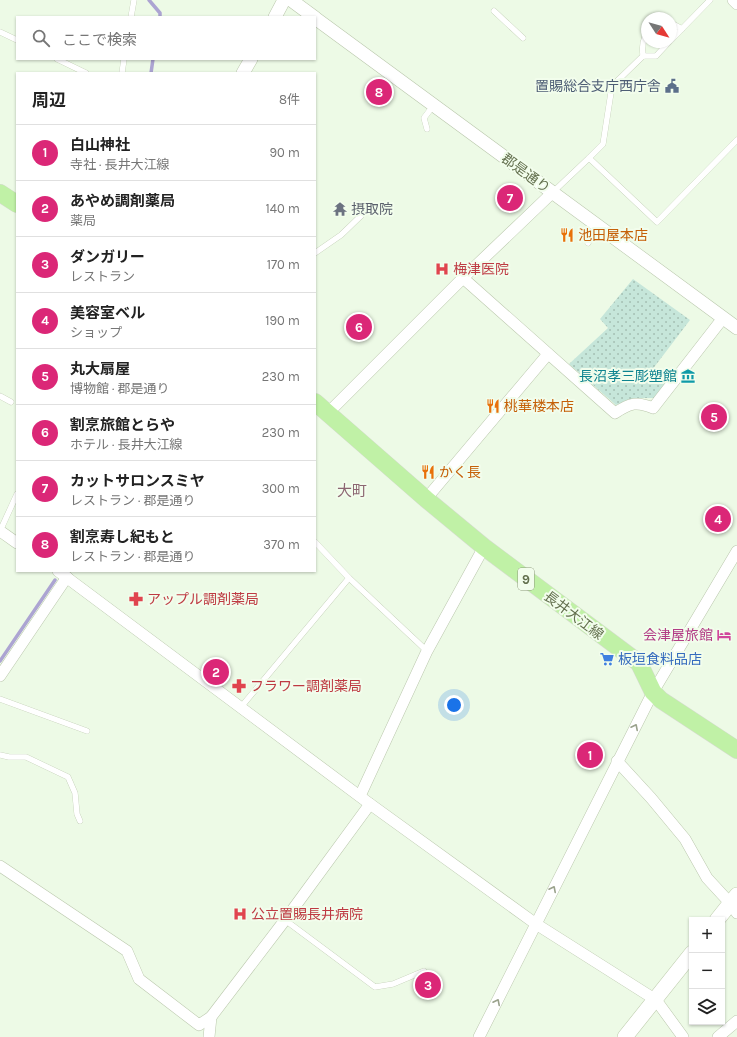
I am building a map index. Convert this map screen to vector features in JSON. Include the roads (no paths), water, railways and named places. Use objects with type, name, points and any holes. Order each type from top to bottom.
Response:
[{"type":"main road","points":[[0,193],[16,203]]},
{"type":"main road","name":"長井大江線","points":[[316,403],[426,499],[484,547],[639,663],[653,692],[661,700],[737,750]]},
{"type":"main road","points":[[720,917],[735,903]]},
{"type":"main road","points":[[625,1037],[689,957]]},
{"type":"street","points":[[276,16],[284,0]]},
{"type":"street","name":"郡是通り","points":[[291,0],[314,16]]},
{"type":"street","points":[[733,0],[737,4]]},
{"type":"street","name":"郡是通り","points":[[316,18],[737,328]]},
{"type":"street","points":[[244,72],[250,60]]},
{"type":"street","points":[[328,413],[463,278],[552,193]]},
{"type":"street","points":[[463,278],[615,413],[628,404],[643,403],[653,408],[723,318]]},
{"type":"street","points":[[426,499],[548,354]]},
{"type":"street","points":[[0,531],[16,542]]},
{"type":"street","points":[[360,796],[427,651],[484,547]]},
{"type":"street","points":[[479,1037],[653,692],[737,551]]},
{"type":"street","points":[[0,676],[62,574],[370,804],[536,924],[656,1000],[683,1037]]},
{"type":"street","points":[[618,761],[685,839],[708,878],[735,903]]},
{"type":"street","points":[[0,866],[127,951],[140,979],[199,1025],[211,1017],[285,920],[370,804]]},
{"type":"street","points":[[209,1037],[211,1017]]},
{"type":"street","points":[[718,1037],[737,1021]]},
{"type":"lane","points":[[131,16],[134,0]]},
{"type":"lane","points":[[677,34],[710,0]]},
{"type":"lane","points":[[494,11],[522,38]]},
{"type":"lane","points":[[677,26],[682,29]]},
{"type":"lane","points":[[0,32],[16,40]]},
{"type":"lane","points":[[642,48],[643,56]]},
{"type":"lane","points":[[552,193],[603,144],[612,86],[643,56],[656,56],[663,48]]},
{"type":"lane","points":[[59,60],[84,72]]},
{"type":"lane","points":[[122,72],[124,60]]},
{"type":"lane","points":[[427,129],[424,118],[434,106]]},
{"type":"lane","points":[[589,158],[657,222],[737,140]]},
{"type":"lane","points":[[316,252],[341,235],[367,210]]},
{"type":"lane","points":[[588,243],[597,226]]},
{"type":"lane","points":[[0,396],[11,402]]},
{"type":"lane","points":[[0,531],[16,496]]},
{"type":"lane","points":[[316,543],[349,578],[427,651]]},
{"type":"lane","points":[[241,707],[349,578]]},
{"type":"lane","points":[[0,699],[87,731]]},
{"type":"lane","points":[[0,755],[9,757],[26,757],[68,777],[75,793],[76,814],[80,821]]},
{"type":"lane","points":[[285,920],[375,987],[393,984],[424,971]]},
{"type":"waterway","points":[[149,0],[160,13],[160,16]]},
{"type":"waterway","points":[[151,72],[153,60]]},
{"type":"waterway","points":[[0,661],[55,580]]},
{"type":"place","name":"置賜総合支庁西庁舎","points":[[672,86]]},
{"type":"place","name":"割烹寿し紀もと","points":[[379,92]]},
{"type":"place","name":"カットサロンスミヤ","points":[[510,198]]},
{"type":"place","name":"摂取院","points":[[340,209]]},
{"type":"place","name":"池田屋本店","points":[[567,235]]},
{"type":"place","name":"梅津医院","points":[[442,269]]},
{"type":"place","name":"割烹旅館とらや","points":[[359,327]]},
{"type":"place","name":"長沼孝三彫塑館","points":[[688,376]]},
{"type":"place","name":"桃華楼本店","points":[[493,406]]},
{"type":"place","name":"丸大扇屋","points":[[714,417]]},
{"type":"place","name":"かく長","points":[[428,472]]},
{"type":"place","name":"美容室ベル","points":[[718,519]]},
{"type":"place","name":"アップル調剤薬局","points":[[136,599]]},
{"type":"place","name":"会津屋旅館","points":[[724,635]]},
{"type":"place","name":"板垣食料品店","points":[[607,659]]},
{"type":"place","name":"あやめ調剤薬局","points":[[216,672]]},
{"type":"place","name":"フラワー調剤薬局","points":[[239,686]]},
{"type":"place","name":"白山神社","points":[[590,755]]},
{"type":"place","name":"公立置賜長井病院","points":[[240,914]]},
{"type":"place","name":"ダンガリー","points":[[428,985]]},
{"type":"district","name":"大町","points":[[352,491]]}]
